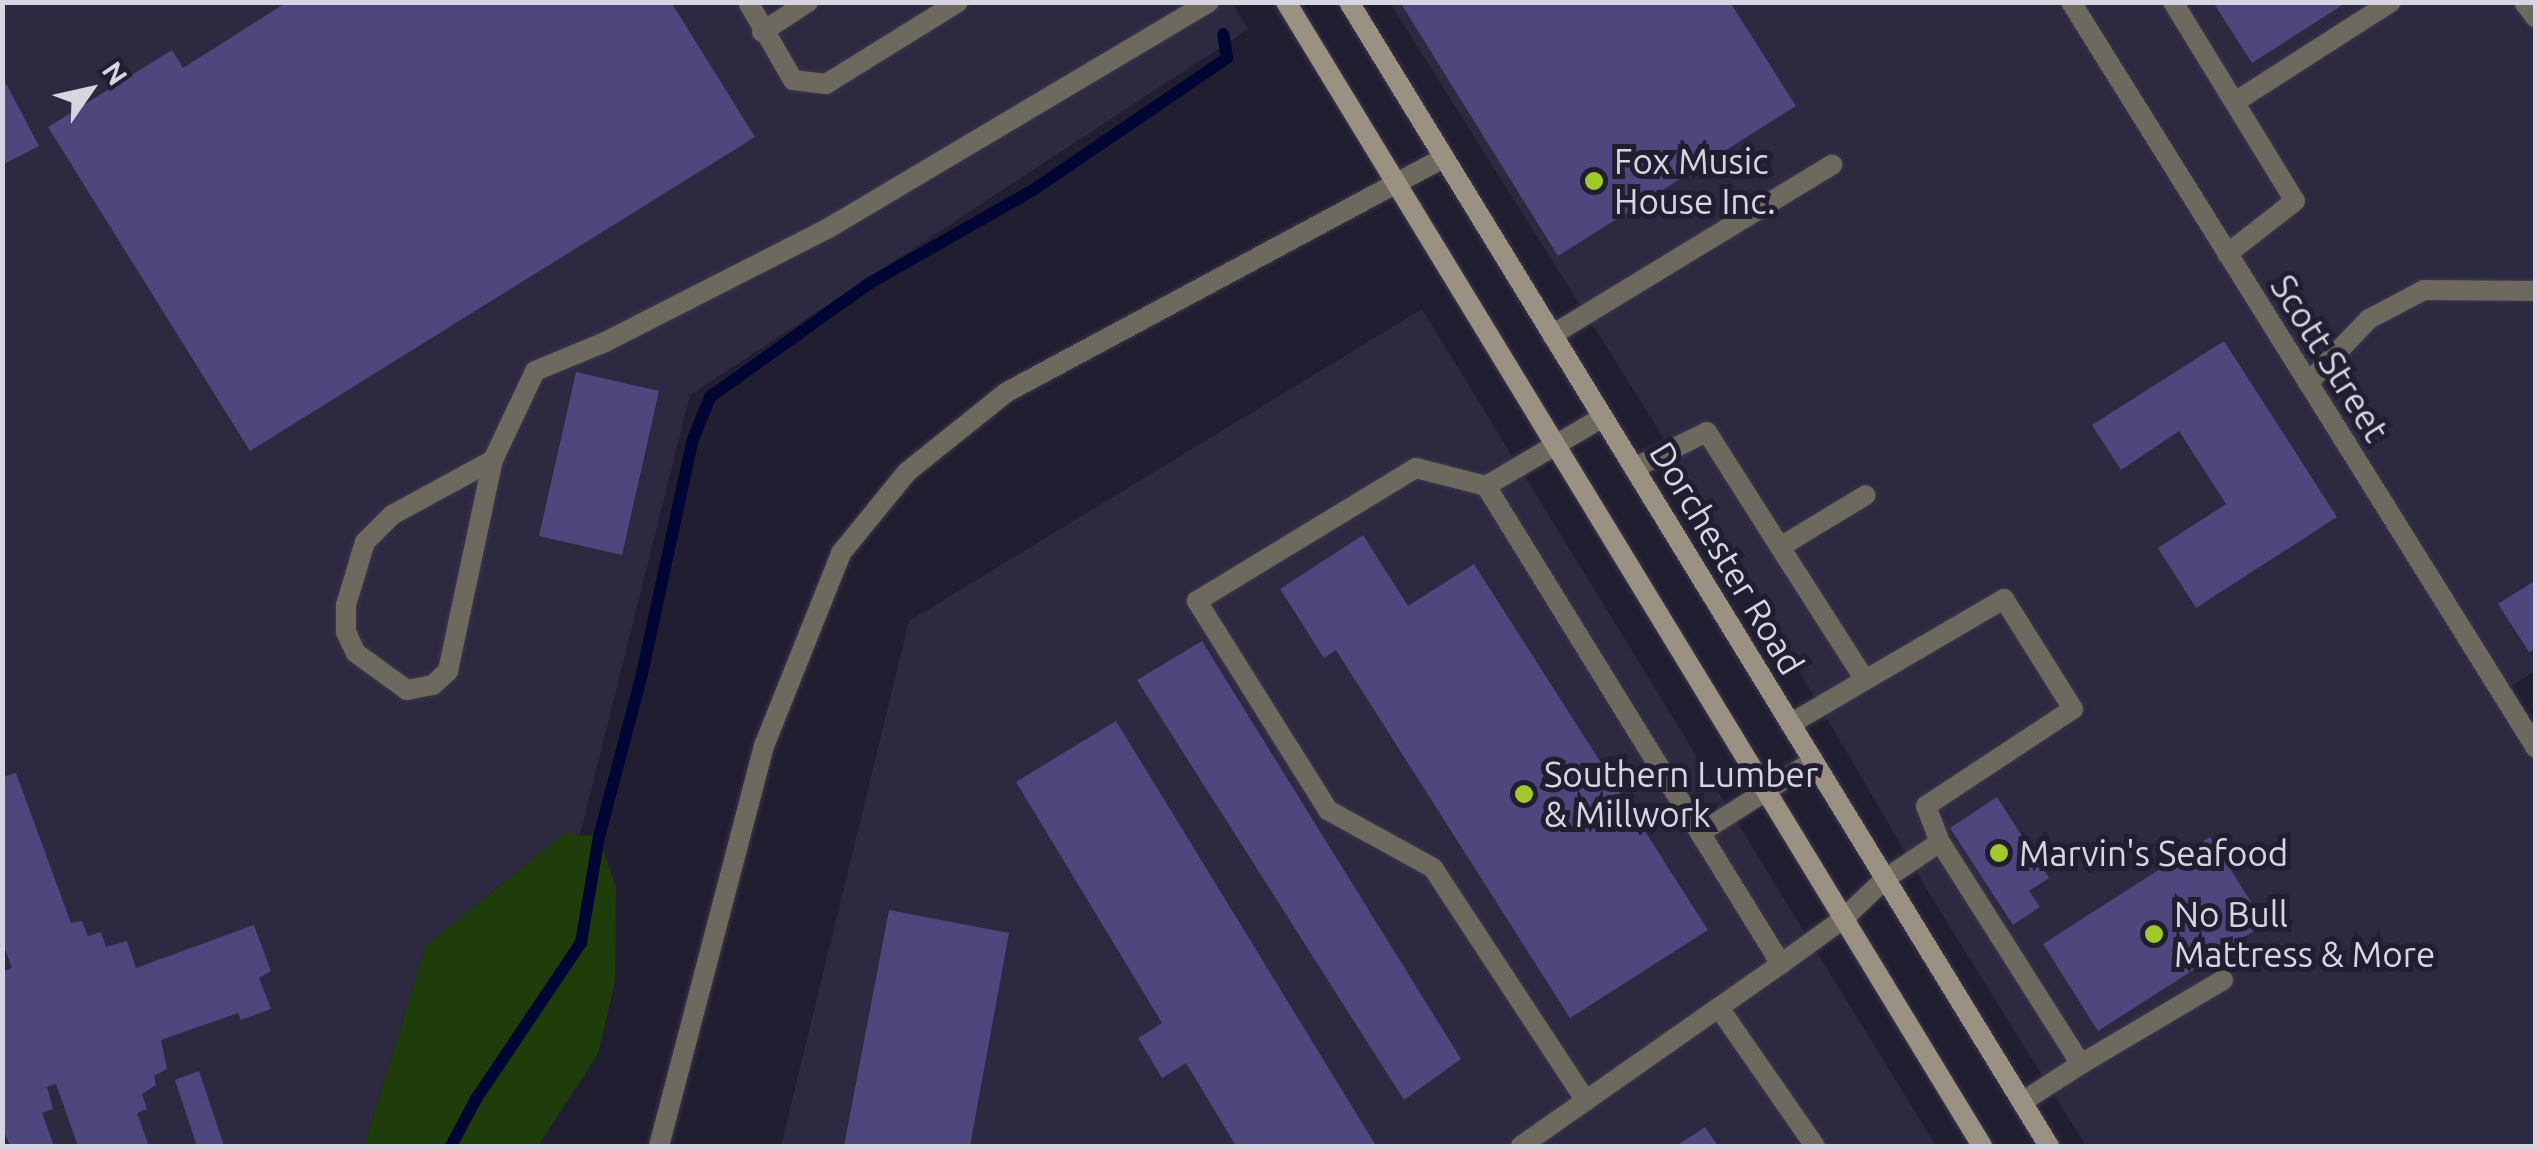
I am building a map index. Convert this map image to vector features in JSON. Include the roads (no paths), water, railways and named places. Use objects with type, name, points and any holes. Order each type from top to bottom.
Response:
[{"type":"main road","points":[[1286,2],[1982,1146]]},
{"type":"main road","name":"Dorchester Road","points":[[1349,2],[2049,1146]]},
{"type":"street","points":[[748,2],[793,80],[826,84],[958,2]]},
{"type":"street","points":[[762,32],[808,2]]},
{"type":"street","points":[[493,460],[392,515],[366,542],[346,606],[346,632],[356,653],[406,690],[433,685],[448,671],[493,460],[536,371],[605,342],[826,229],[1209,2]]},
{"type":"street","name":"Scott Street","points":[[2070,2],[2536,748]]},
{"type":"street","points":[[2173,2],[2295,201],[2227,254]]},
{"type":"street","points":[[2234,102],[2391,2]]},
{"type":"street","points":[[2524,2],[2536,18]]},
{"type":"street","points":[[659,1146],[764,746],[840,554],[907,472],[1007,392],[1444,158]]},
{"type":"street","points":[[1552,335],[1832,165]]},
{"type":"street","points":[[2308,383],[2369,319],[2424,290],[2536,291]]},
{"type":"street","points":[[1486,486],[1603,418]]},
{"type":"street","points":[[1634,468],[1707,432],[1865,680]]},
{"type":"street","points":[[1586,1101],[1433,868],[1328,810],[1197,601],[1416,468],[1486,486],[1782,964]]},
{"type":"street","points":[[1780,547],[1866,494]]},
{"type":"street","points":[[1790,724],[2004,599],[2073,709],[1926,806],[1940,842],[2082,1064]]},
{"type":"street","points":[[1700,833],[1814,761]]},
{"type":"street","points":[[1521,1146],[1782,964],[1886,879],[1940,842]]},
{"type":"street","points":[[2022,1102],[2224,980]]},
{"type":"street","points":[[1719,1008],[1814,1146]]},
{"type":"waterway","points":[[451,1146],[476,1099],[581,943],[599,837],[642,674],[692,442],[710,397],[870,283],[1033,190],[1227,58],[1223,34]]},
{"type":"place","name":"Fox Music House Inc.","points":[[1594,181]]},
{"type":"place","name":"Southern Lumber & Millwork","points":[[1524,794]]},
{"type":"place","name":"Marvin's Seafood","points":[[1999,853]]},
{"type":"place","name":"No Bull Mattress & More","points":[[2154,934]]}]
